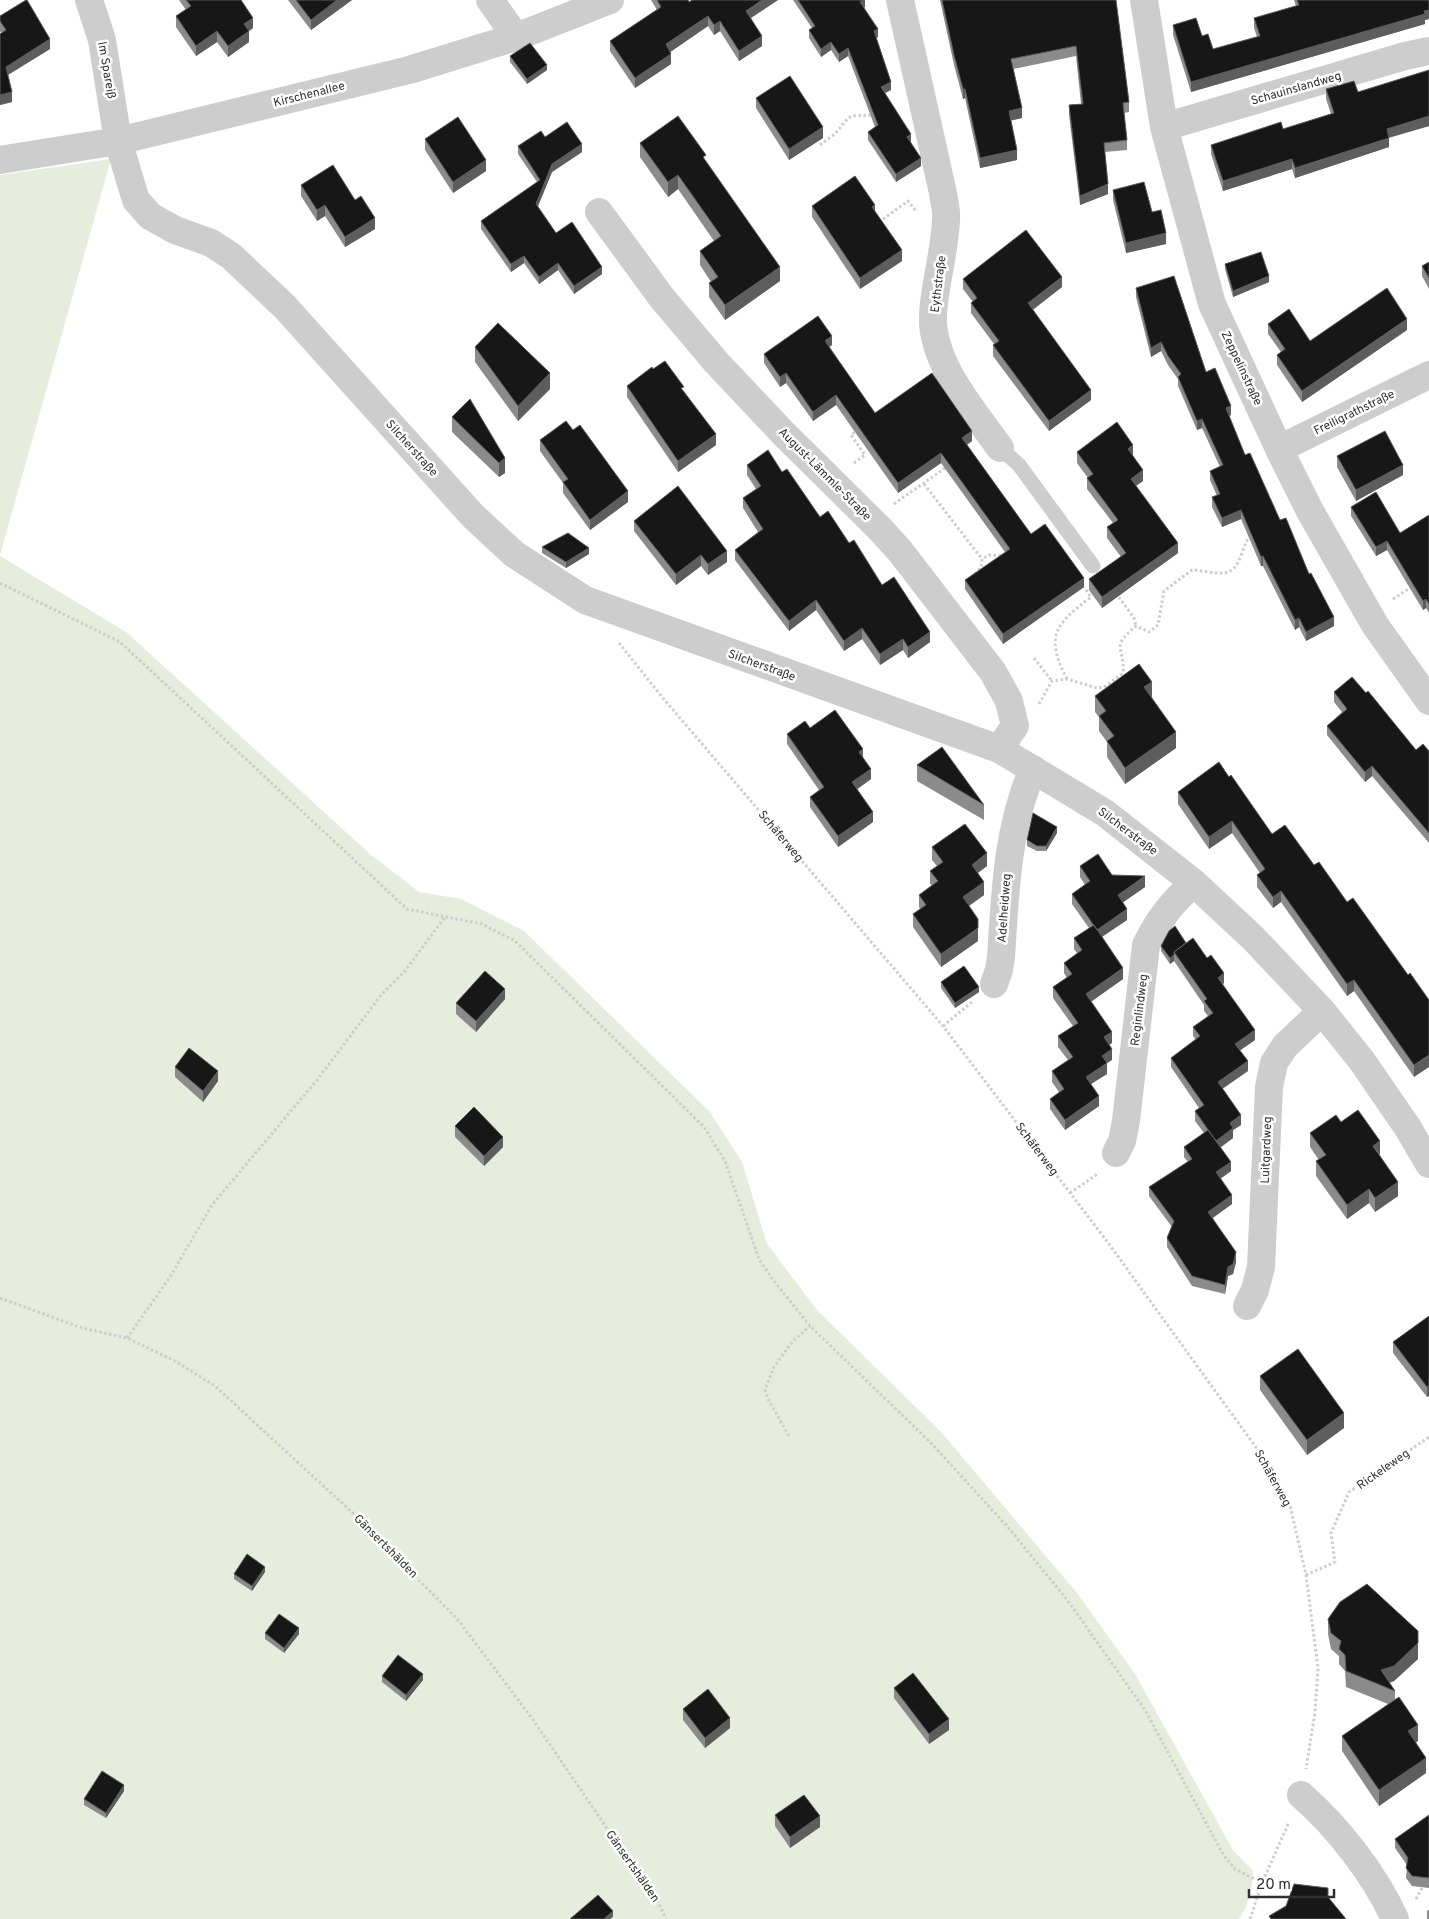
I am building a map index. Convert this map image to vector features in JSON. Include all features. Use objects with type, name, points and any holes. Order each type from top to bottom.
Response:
[{"type":"street","name":"Im Spareiß","points":[[89,0],[102,40],[118,141]]},
{"type":"street","points":[[490,0],[516,37]]},
{"type":"street","name":"Kirschenallee","points":[[0,160],[118,141],[409,70],[516,37],[610,0]]},
{"type":"street","name":"Eythstraße","points":[[900,0],[943,193],[946,218],[933,315],[935,338],[949,374],[1000,448]]},
{"type":"street","name":"Zeppelinstraße","points":[[1144,0],[1164,127],[1212,304],[1310,511],[1375,625],[1426,692]]},
{"type":"street","name":"Schauinslandweg","points":[[1164,127],[1405,56],[1429,51]]},
{"type":"street","name":"Silcherstraße","points":[[118,141],[136,200],[150,216],[175,230],[211,243],[231,256],[285,307],[473,516],[514,554],[585,600],[999,749],[1105,813],[1194,883],[1253,938],[1322,1011],[1362,1061],[1408,1128],[1429,1164]]},
{"type":"street","name":"August-Lämmle-Straße","points":[[599,212],[662,298],[716,362],[900,551],[994,672],[1009,701],[1015,726]]},
{"type":"street","name":"Freiligrathstraße","points":[[1279,449],[1429,376]]},
{"type":"street","points":[[999,749],[1015,726]]},
{"type":"street","name":"Adelheidweg","points":[[994,984],[1001,958],[1006,878],[1012,838],[1024,791],[1033,769]]},
{"type":"street","name":"Reginlindweg","points":[[1116,1153],[1122,1141],[1126,1120],[1146,945],[1158,921],[1179,896],[1194,883]]},
{"type":"street","name":"Luitgardweg","points":[[1247,1306],[1255,1290],[1261,1267],[1268,1087],[1274,1063],[1285,1046],[1322,1011]]},
{"type":"street","points":[[1301,1795],[1322,1814],[1358,1859],[1389,1904],[1394,1919]]},
{"type":"lane","name":"Eythstraße","points":[[1000,448],[1019,465],[1093,566]]},
{"type":"path","points":[[820,145],[835,134],[848,118],[880,115]]},
{"type":"path","points":[[872,228],[908,201],[943,245]]},
{"type":"path","points":[[831,480],[865,455],[850,435],[859,429]]},
{"type":"path","points":[[888,500],[892,506],[954,462]]},
{"type":"path","points":[[924,484],[982,559],[981,568],[974,576]]},
{"type":"path","points":[[1136,626],[1149,632],[1158,625],[1164,592],[1192,570],[1224,573],[1234,568],[1240,562],[1245,543],[1250,535],[1259,532]]},
{"type":"path","points":[[982,559],[989,555],[1002,556],[1010,550]]},
{"type":"path","points":[[1093,566],[1102,572],[1134,618],[1136,626]]},
{"type":"path","points":[[0,583],[120,642],[407,909],[482,924],[515,942],[704,1127],[725,1161],[759,1259],[810,1326],[931,1443],[1006,1526],[1068,1601],[1145,1710],[1224,1856],[1235,1869],[1262,1883]]},
{"type":"path","points":[[1068,679],[1060,664],[1056,635],[1062,622],[1091,597]]},
{"type":"path","points":[[1052,681],[1068,679],[1097,688],[1104,687],[1123,673],[1119,648],[1123,637],[1136,626]]},
{"type":"path","name":"Schäferweg","points":[[615,637],[662,697],[943,1026],[1109,1244],[1260,1453],[1290,1505],[1306,1575],[1318,1668],[1315,1712],[1301,1795],[1262,1883],[1250,1919]]},
{"type":"path","points":[[1034,658],[1052,681]]},
{"type":"path","points":[[1015,726],[1036,710],[1052,681]]},
{"type":"path","points":[[127,1338],[170,1277],[212,1205],[317,1080],[382,994],[404,972],[445,917]]},
{"type":"path","points":[[943,1026],[994,984]]},
{"type":"path","name":"Gänsertshälden","points":[[0,1298],[82,1328],[127,1338],[175,1361],[215,1386],[356,1516],[458,1620],[530,1717],[660,1906],[666,1919]]},
{"type":"path","points":[[789,1436],[768,1399],[765,1390],[774,1368],[792,1342],[810,1326]]},
{"type":"path","name":"Rickeleweg","points":[[1306,1575],[1335,1562],[1331,1533],[1350,1492],[1429,1437]]},
{"type":"green space","points":[[111,159],[0,555],[0,175]]},
{"type":"green space","points":[[0,556],[126,632],[370,854],[419,892],[461,899],[524,931],[710,1112],[742,1162],[767,1244],[817,1310],[942,1433],[1077,1593],[1135,1674],[1233,1850],[1253,1871],[1249,1896],[1239,1919],[0,1919]]},
{"type":"building","points":[[26,0],[50,39],[6,67],[12,92],[0,95],[0,34],[6,30],[0,21],[0,16]]},
{"type":"building","points":[[186,0],[241,0],[253,18],[244,24],[249,31],[228,46],[217,31],[196,46],[176,16],[191,6]]},
{"type":"building","points":[[296,0],[337,0],[311,20]]},
{"type":"building","points":[[657,0],[688,0],[689,2],[692,0],[762,0],[746,11],[762,36],[739,51],[720,21],[714,25],[708,16],[666,44],[671,54],[635,78],[610,41],[661,7]]},
{"type":"building","points":[[798,0],[863,0],[860,2],[878,29],[874,31],[891,82],[881,87],[911,134],[907,137],[921,158],[896,174],[868,132],[878,125],[848,48],[839,54],[831,42],[821,49],[809,30],[815,26]]},
{"type":"building","points":[[942,0],[1116,0],[1129,102],[1123,103],[1127,140],[1104,143],[1108,184],[1080,196],[1069,105],[1083,104],[1076,46],[1011,59],[1022,108],[1009,111],[1017,150],[980,158],[965,89],[963,89],[954,55]]},
{"type":"building","points":[[1297,0],[1429,0],[1429,10],[1424,11],[1425,14],[1191,82],[1173,25],[1196,18],[1202,36],[1208,34],[1213,49],[1260,36],[1254,18],[1299,5]]},
{"type":"building","points":[[530,43],[547,65],[527,79],[510,56]]},
{"type":"building","points":[[1429,70],[1429,116],[1387,129],[1389,138],[1295,168],[1292,159],[1223,181],[1211,145],[1281,122],[1283,129],[1334,113],[1326,89],[1354,81],[1358,92]]},
{"type":"building","points":[[790,76],[823,127],[789,149],[756,98]]},
{"type":"building","points":[[678,116],[706,155],[703,157],[780,267],[725,305],[709,283],[718,277],[700,251],[721,236],[678,175],[668,182],[640,143]]},
{"type":"building","points":[[458,117],[486,160],[453,182],[425,139]]},
{"type":"building","points":[[567,122],[582,144],[552,164],[536,204],[556,233],[572,222],[602,267],[574,286],[558,263],[539,277],[524,256],[511,264],[481,221],[540,180],[518,146],[541,131],[545,137]]},
{"type":"building","points":[[333,165],[355,200],[361,196],[375,218],[345,237],[325,205],[317,210],[301,185]]},
{"type":"building","points":[[855,176],[875,205],[872,207],[902,250],[860,278],[812,206]]},
{"type":"building","points":[[1144,182],[1152,212],[1161,210],[1166,233],[1126,243],[1113,190]]},
{"type":"building","points":[[1026,230],[1062,277],[1028,303],[1091,390],[1049,421],[993,345],[999,341],[971,303],[977,298],[963,279]]},
{"type":"building","points":[[1261,252],[1269,276],[1233,291],[1225,264]]},
{"type":"building","points":[[1429,262],[1429,278],[1422,266]]},
{"type":"building","points":[[1174,276],[1206,372],[1215,368],[1231,406],[1226,408],[1245,455],[1250,453],[1280,520],[1286,518],[1309,574],[1311,573],[1334,617],[1306,632],[1299,618],[1295,620],[1263,556],[1261,557],[1241,510],[1222,518],[1212,497],[1220,494],[1210,471],[1223,465],[1202,419],[1197,421],[1178,377],[1181,374],[1161,342],[1151,348],[1136,288]]},
{"type":"building","points":[[1387,288],[1407,319],[1302,391],[1277,355],[1285,349],[1268,324],[1289,309],[1310,341]]},
{"type":"building","points":[[818,316],[832,336],[825,341],[875,413],[932,373],[972,431],[962,438],[1031,534],[1045,524],[1084,578],[1003,634],[965,580],[1010,549],[941,453],[898,483],[836,395],[813,412],[786,373],[780,377],[764,354]]},
{"type":"building","points":[[498,323],[550,373],[518,406],[475,347]]},
{"type":"building","points":[[665,361],[684,387],[681,388],[716,434],[678,461],[627,386],[652,367],[653,369]]},
{"type":"building","points":[[470,399],[505,458],[499,463],[452,417]]},
{"type":"building","points":[[566,421],[573,430],[580,425],[628,491],[590,520],[563,482],[568,479],[540,440]]},
{"type":"building","points":[[1117,422],[1133,445],[1128,449],[1143,470],[1131,479],[1178,543],[1102,597],[1089,579],[1126,553],[1107,527],[1118,520],[1087,478],[1093,474],[1077,452]]},
{"type":"building","points":[[1385,431],[1403,465],[1356,490],[1337,456]]},
{"type":"building","points":[[768,450],[782,472],[787,469],[820,517],[828,511],[849,543],[854,540],[882,585],[894,577],[930,632],[908,647],[903,639],[880,654],[862,628],[844,641],[816,600],[789,621],[735,550],[763,529],[743,498],[761,486],[747,465]]},
{"type":"building","points":[[678,486],[727,551],[708,564],[701,555],[676,574],[634,521]]},
{"type":"building","points":[[1376,492],[1400,533],[1429,515],[1429,604],[1426,599],[1423,601],[1387,541],[1376,547],[1351,507]]},
{"type":"building","points":[[568,533],[589,548],[566,562],[542,547]]},
{"type":"building","points":[[1139,664],[1152,682],[1144,687],[1176,732],[1125,768],[1107,741],[1114,736],[1099,716],[1106,711],[1095,696]]},
{"type":"building","points":[[1352,677],[1366,693],[1368,691],[1416,750],[1423,744],[1429,751],[1429,833],[1372,766],[1365,772],[1327,726],[1347,709],[1334,692]]},
{"type":"building","points":[[835,710],[863,749],[859,752],[871,769],[852,782],[873,812],[838,836],[810,797],[824,787],[787,734],[805,721],[810,728]]},
{"type":"building","points":[[942,747],[984,805],[917,765]]},
{"type":"building","points":[[1219,762],[1229,777],[1231,775],[1272,834],[1285,825],[1314,865],[1319,862],[1347,902],[1353,898],[1408,975],[1410,973],[1429,1000],[1429,1055],[1414,1065],[1354,980],[1347,984],[1281,891],[1273,897],[1257,875],[1265,869],[1232,821],[1209,837],[1178,792]]},
{"type":"building","points":[[1033,813],[1057,827],[1046,846],[1037,846],[1027,840]]},
{"type":"building","points":[[965,824],[987,853],[972,865],[984,882],[963,897],[978,919],[978,928],[941,954],[913,914],[926,905],[919,895],[938,881],[930,871],[943,862],[932,847]]},
{"type":"building","points":[[1098,854],[1112,875],[1145,876],[1118,895],[1127,909],[1097,930],[1072,894],[1090,881],[1080,866]]},
{"type":"building","points":[[1094,925],[1123,968],[1086,994],[1112,1032],[1104,1037],[1112,1049],[1102,1056],[1107,1063],[1086,1077],[1099,1096],[1065,1120],[1050,1099],[1064,1089],[1052,1071],[1073,1057],[1058,1036],[1078,1023],[1053,987],[1072,974],[1064,963],[1082,950],[1074,938]]},
{"type":"building","points":[[1175,926],[1186,943],[1174,952],[1174,955],[1170,958],[1161,946],[1169,931]]},
{"type":"building","points":[[1193,938],[1207,958],[1211,955],[1224,973],[1218,978],[1255,1030],[1235,1044],[1248,1061],[1218,1082],[1241,1115],[1230,1123],[1233,1128],[1216,1141],[1195,1111],[1204,1105],[1171,1058],[1200,1036],[1193,1027],[1213,1013],[1204,1001],[1207,999],[1174,952]]},
{"type":"building","points":[[964,966],[979,987],[955,1003],[941,982]]},
{"type":"building","points":[[485,971],[505,989],[476,1021],[456,1003]]},
{"type":"building","points":[[189,1048],[218,1071],[203,1091],[175,1067]]},
{"type":"building","points":[[474,1107],[503,1137],[484,1156],[455,1126]]},
{"type":"building","points":[[1358,1110],[1380,1141],[1373,1146],[1398,1182],[1375,1198],[1369,1189],[1347,1205],[1316,1161],[1326,1155],[1310,1133],[1336,1115],[1341,1122]]},
{"type":"building","points":[[1208,1130],[1231,1162],[1216,1172],[1232,1195],[1208,1212],[1236,1252],[1233,1264],[1228,1267],[1225,1285],[1192,1276],[1167,1238],[1174,1221],[1149,1187],[1192,1159],[1184,1147]]},
{"type":"building","points":[[1429,1316],[1429,1385],[1427,1387],[1393,1342]]},
{"type":"building","points":[[1298,1349],[1344,1413],[1307,1440],[1260,1376]]},
{"type":"building","points":[[247,1554],[265,1567],[252,1586],[234,1574]]},
{"type":"building","points":[[1367,1584],[1418,1631],[1418,1643],[1394,1666],[1381,1670],[1395,1691],[1346,1671],[1345,1655],[1339,1649],[1341,1641],[1331,1633],[1328,1619],[1340,1602]]},
{"type":"building","points":[[279,1614],[299,1628],[284,1648],[265,1633]]},
{"type":"building","points":[[398,1655],[423,1674],[406,1695],[382,1676]]},
{"type":"building","points":[[913,1673],[949,1719],[929,1734],[894,1688]]},
{"type":"building","points":[[708,1689],[730,1718],[705,1738],[683,1709]]},
{"type":"building","points":[[1399,1697],[1418,1725],[1408,1731],[1426,1758],[1379,1790],[1342,1736]]},
{"type":"building","points":[[102,1771],[124,1785],[106,1813],[84,1799]]},
{"type":"building","points":[[804,1795],[820,1816],[790,1837],[775,1815]]},
{"type":"building","points":[[1429,1815],[1429,1878],[1412,1876],[1406,1868],[1408,1858],[1395,1839]]},
{"type":"building","points":[[1294,1884],[1328,1888],[1328,1897],[1346,1919],[1271,1919],[1269,1916],[1286,1906]]},
{"type":"building","points":[[598,1895],[613,1911],[604,1919],[570,1919]]}]
